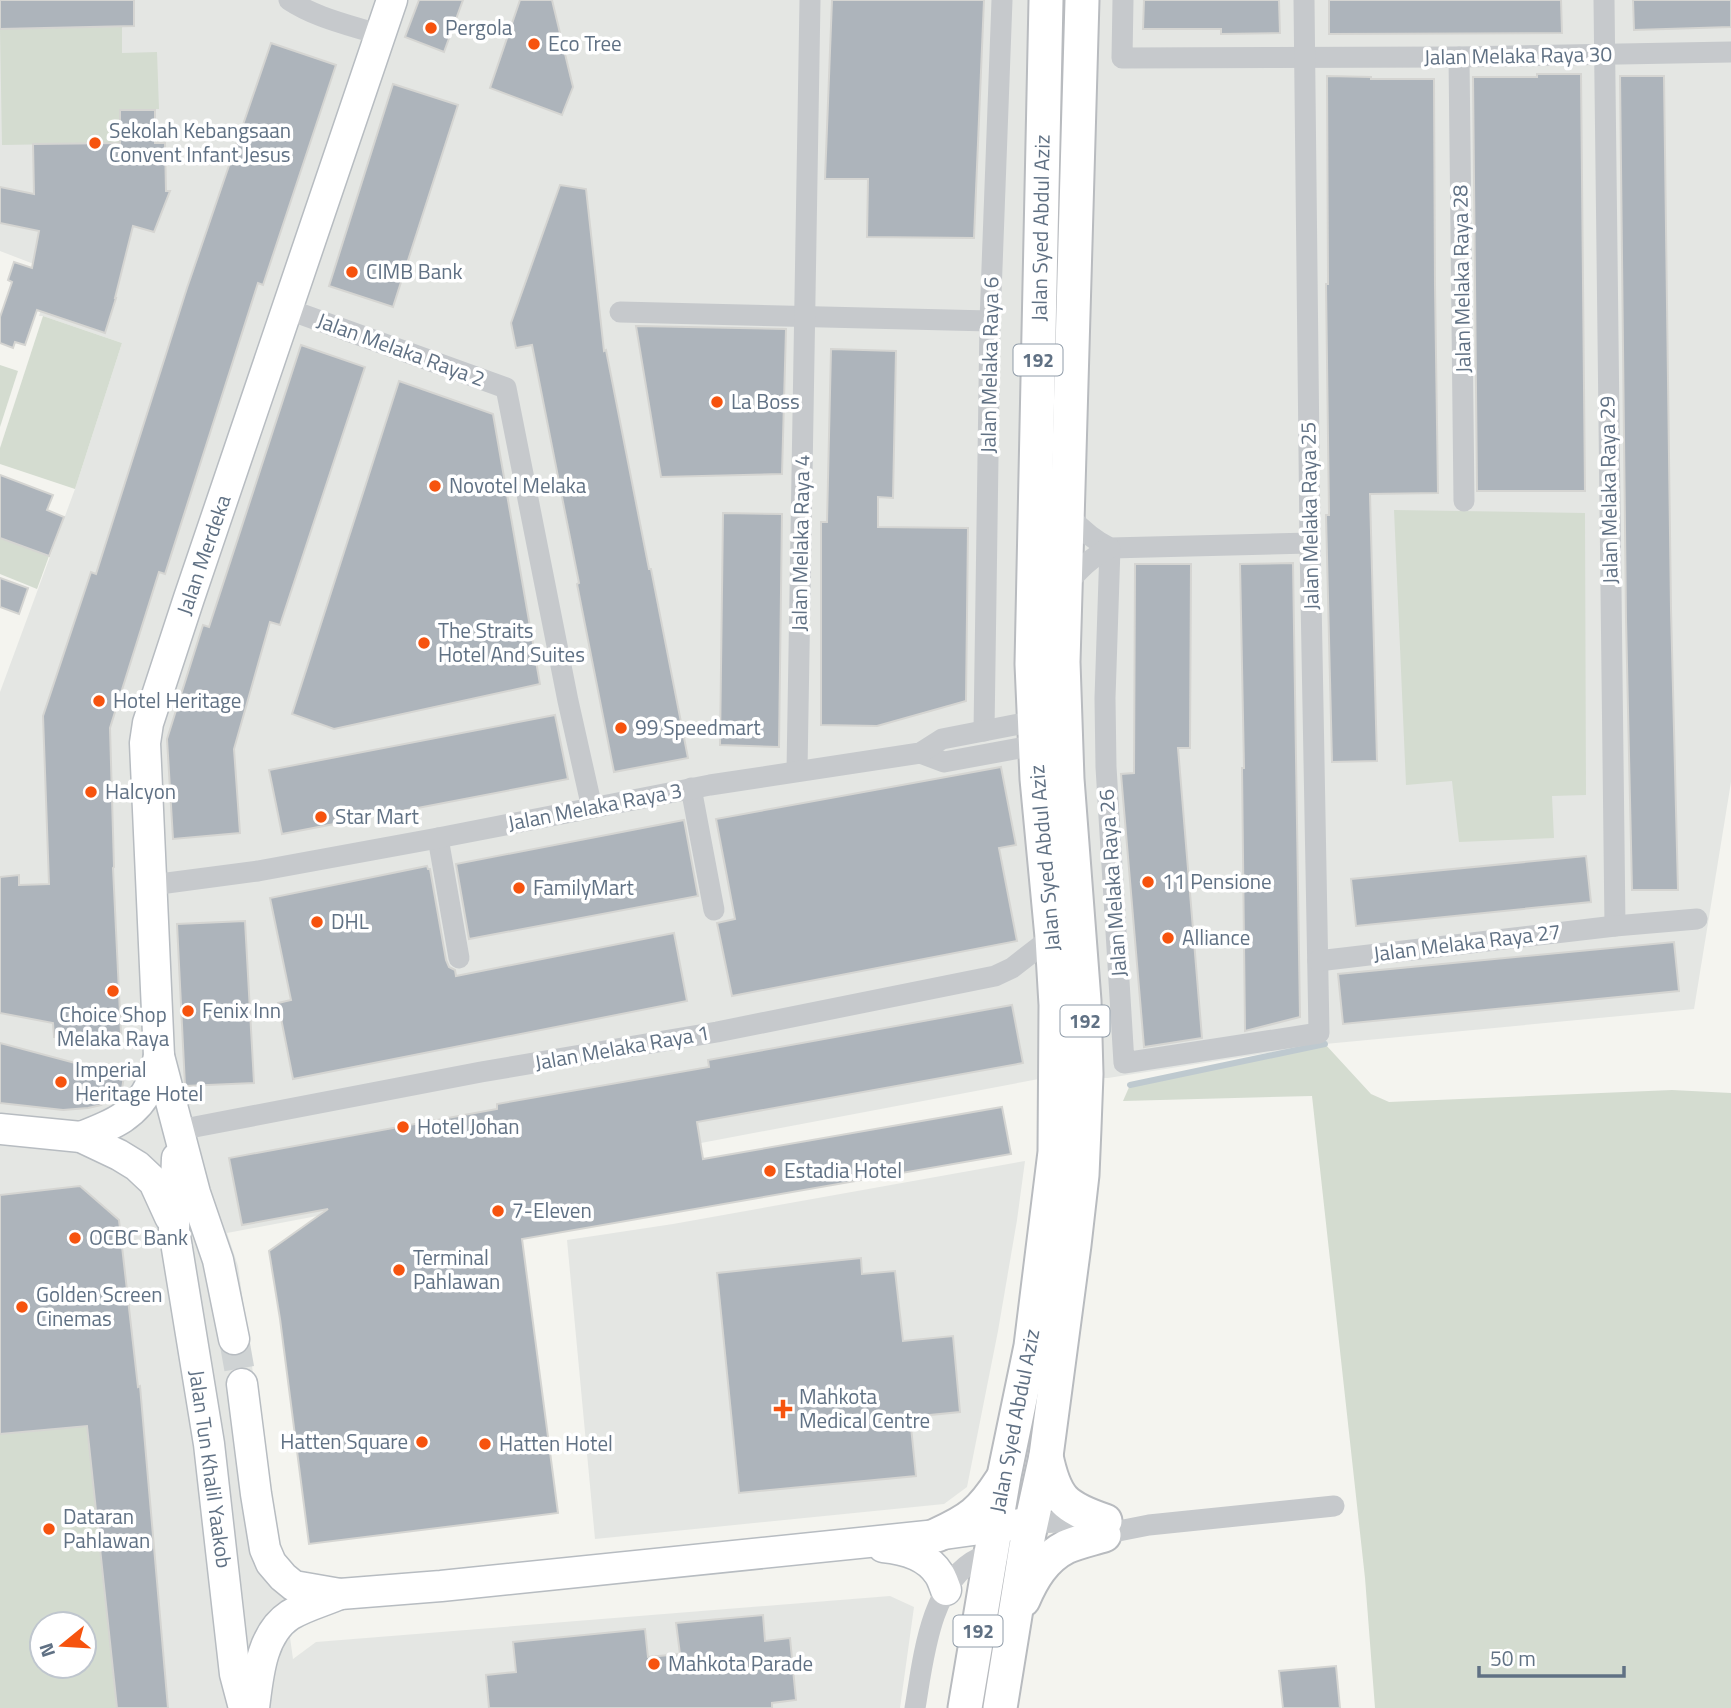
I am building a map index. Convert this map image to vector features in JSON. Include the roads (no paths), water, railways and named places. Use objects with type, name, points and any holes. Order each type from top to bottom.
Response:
[{"type":"main road","name":"Jalan Merdeka","points":[[179,1130],[159,1056],[145,743],[148,723],[392,0]]},
{"type":"main road","name":"Jalan Syed Abdul Aziz","points":[[965,1708],[1004,1476],[1031,1346],[1055,1152],[1056,1017],[1032,664],[1046,0]]},
{"type":"main road","name":"Jalan Syed Abdul Aziz","points":[[1000,1708],[1028,1535],[1046,1456],[1082,1175],[1086,1074],[1084,989],[1067,779],[1063,662],[1082,0]]},
{"type":"main road","points":[[81,1137],[113,1125],[128,1114],[153,1082],[159,1056]]},
{"type":"main road","points":[[0,1129],[81,1137],[119,1155],[137,1166],[154,1182],[174,1230]]},
{"type":"main road","points":[[174,1230],[179,1130]]},
{"type":"main road","points":[[179,1130],[195,1193],[218,1260],[232,1327],[222,1301],[212,1297],[201,1299],[194,1307],[189,1321]]},
{"type":"main road","name":"Jalan Tun Khalil Yaakob","points":[[174,1230],[209,1444],[235,1674],[244,1708]]},
{"type":"main road","name":"Jalan Tun Khalil Yaakob","points":[[242,1384],[260,1524],[271,1563],[294,1586],[340,1594]]},
{"type":"main road","points":[[1046,1456],[1051,1480],[1063,1500],[1105,1528]]},
{"type":"main road","points":[[937,1535],[959,1525],[979,1511],[1004,1476]]},
{"type":"main road","points":[[1015,1616],[1034,1577],[1049,1559],[1064,1548],[1105,1528]]},
{"type":"main road","points":[[254,1708],[260,1668],[269,1639],[278,1624],[292,1614],[340,1594],[937,1535],[993,1540],[1028,1535]]},
{"type":"main road","points":[[852,1544],[897,1548],[918,1555],[938,1572],[946,1590]]},
{"type":"street","points":[[289,0],[316,14],[380,35]]},
{"type":"street","name":"Jalan Melaka Raya 4","points":[[797,771],[810,0]]},
{"type":"street","name":"Jalan Melaka Raya 6","points":[[984,731],[990,321],[1002,0]]},
{"type":"street","name":"Jalan Melaka Raya 30","points":[[1123,0],[1122,58],[1460,57],[1731,52]]},
{"type":"street","name":"Jalan Melaka Raya 25","points":[[1304,0],[1319,1033]]},
{"type":"street","name":"Jalan Melaka Raya 29","points":[[1604,0],[1615,926]]},
{"type":"street","name":"Jalan Melaka Raya 28","points":[[1460,57],[1464,501]]},
{"type":"street","name":"Jalan Melaka Raya 2","points":[[287,309],[506,388],[592,808]]},
{"type":"street","points":[[621,312],[990,321]]},
{"type":"street","points":[[1068,515],[1083,531],[1110,548],[1310,543]]},
{"type":"street","points":[[1066,585],[1082,567],[1110,548]]},
{"type":"street","name":"Jalan Melaka Raya 26","points":[[1110,548],[1105,686],[1106,767],[1124,1063],[1319,1033]]},
{"type":"street","name":"Jalan Melaka Raya 3","points":[[152,885],[258,871],[691,788],[920,753],[942,738],[984,731],[1035,733]]},
{"type":"street","points":[[920,753],[944,762],[1035,733]]},
{"type":"street","points":[[691,788],[714,911]]},
{"type":"street","points":[[438,838],[459,958]]},
{"type":"street","name":"Jalan Melaka Raya 27","points":[[1318,961],[1697,919]]},
{"type":"street","name":"Jalan Melaka Raya 1","points":[[179,1130],[481,1072],[704,1034],[995,976],[1012,968],[1052,937]]},
{"type":"street","points":[[1028,1535],[1334,1506]]},
{"type":"street","points":[[915,1708],[929,1630],[946,1590],[993,1540]]},
{"type":"waterway","points":[[1130,1085],[1325,1044]]},
{"type":"tunnel","points":[[234,1339],[242,1384]]},
{"type":"place","name":"Pergola","points":[[431,28]]},
{"type":"place","name":"Eco Tree","points":[[534,44]]},
{"type":"place","name":"Sekolah Kebangsaan Convent Infant Jesus","points":[[95,143]]},
{"type":"place","name":"CIMB Bank","points":[[352,272]]},
{"type":"place","name":"La Boss","points":[[717,402]]},
{"type":"place","name":"Novotel Melaka","points":[[435,486]]},
{"type":"place","name":"The Straits Hotel And Suites","points":[[424,643]]},
{"type":"place","name":"Hotel Heritage","points":[[99,701]]},
{"type":"place","name":"99 Speedmart","points":[[621,728]]},
{"type":"place","name":"Halcyon","points":[[91,792]]},
{"type":"place","name":"Star Mart","points":[[321,817]]},
{"type":"place","name":"11 Pensione","points":[[1148,882]]},
{"type":"place","name":"FamilyMart","points":[[519,888]]},
{"type":"place","name":"DHL","points":[[317,922]]},
{"type":"place","name":"Alliance","points":[[1168,938]]},
{"type":"place","name":"Choice Shop Melaka Raya","points":[[113,991]]},
{"type":"place","name":"Fenix Inn","points":[[188,1011]]},
{"type":"place","name":"Imperial Heritage Hotel","points":[[61,1082]]},
{"type":"place","name":"Hotel Johan","points":[[403,1127]]},
{"type":"place","name":"Estadia Hotel","points":[[770,1171]]},
{"type":"place","name":"7-Eleven","points":[[498,1211]]},
{"type":"place","name":"OCBC Bank","points":[[75,1238]]},
{"type":"place","name":"Terminal Pahlawan","points":[[399,1270]]},
{"type":"place","name":"Golden Screen Cinemas","points":[[22,1307]]},
{"type":"place","name":"Mahkota Medical Centre","points":[[783,1409]]},
{"type":"place","name":"Hatten Square","points":[[422,1442]]},
{"type":"place","name":"Hatten Hotel","points":[[485,1444]]},
{"type":"place","name":"Dataran Pahlawan","points":[[49,1529]]},
{"type":"place","name":"Mahkota Parade","points":[[654,1664]]}]
